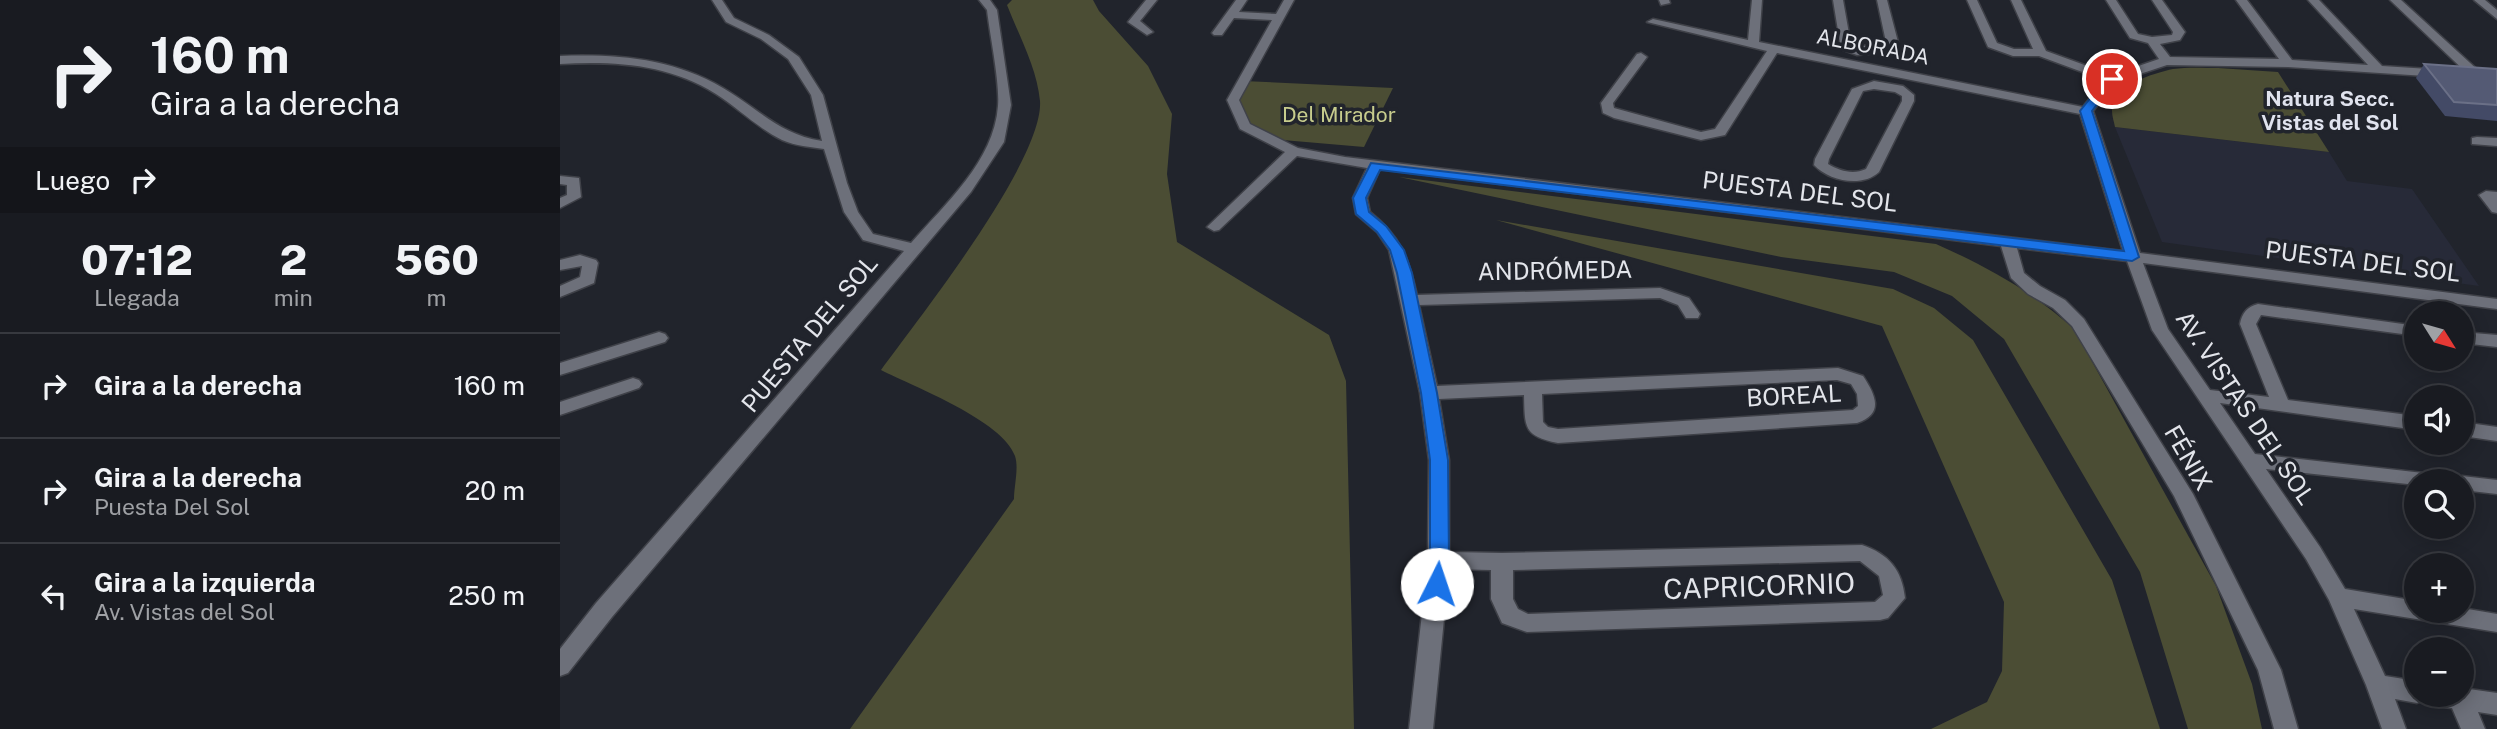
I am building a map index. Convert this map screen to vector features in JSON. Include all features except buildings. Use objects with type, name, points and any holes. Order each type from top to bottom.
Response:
[{"type":"street","points":[[717,0],[730,20],[765,37],[793,57],[817,95],[840,183],[851,212],[868,237],[914,249]]},
{"type":"street","name":"PUESTA DEL SOL","points":[[560,666],[604,610],[966,190],[997,142],[1005,105],[992,10],[984,0]]},
{"type":"street","points":[[1147,32],[1134,22],[1152,0]]},
{"type":"street","points":[[1219,33],[1242,0]]},
{"type":"street","name":"PUESTA DEL SOL","points":[[1289,0],[1233,100],[1245,126],[1294,151],[1376,166],[2007,241],[2497,304]]},
{"type":"street","points":[[1753,45],[1757,0]]},
{"type":"street","points":[[1838,0],[1843,43],[1849,49],[1876,52],[1891,46],[1882,0]]},
{"type":"street","points":[[1972,0],[1992,45],[2013,52],[2041,53],[2112,79]]},
{"type":"street","points":[[2016,0],[2041,53]]},
{"type":"street","points":[[2111,0],[2134,36],[2152,41],[2176,38],[2179,32],[2157,0]]},
{"type":"street","points":[[2241,0],[2288,63]]},
{"type":"street","points":[[2313,0],[2379,69]]},
{"type":"street","points":[[2086,111],[2112,79],[2166,61],[2288,63],[2481,76],[2395,0]]},
{"type":"street","points":[[2479,0],[2497,16]]},
{"type":"street","points":[[1231,15],[1279,17]]},
{"type":"street","name":"ALBORADA","points":[[1653,22],[1859,66],[1889,79],[2086,111]]},
{"type":"street","points":[[2152,41],[2166,61]]},
{"type":"street","points":[[1641,57],[1606,103],[1608,110],[1619,116],[1689,133],[1712,135],[1720,131],[1774,49]]},
{"type":"street","points":[[1857,51],[1859,66]]},
{"type":"street","points":[[560,60],[612,59],[650,63],[682,72],[718,90],[785,136],[798,141],[831,146]]},
{"type":"street","name":"ALBORADA","points":[[1889,79],[1908,95],[1908,101],[1872,172],[1856,178],[1828,171],[1821,165],[1858,89],[1889,79]]},
{"type":"street","name":"AV. VISTAS DEL SOL","points":[[2086,111],[2132,257],[2160,331],[2313,553],[2378,685],[2394,729]]},
{"type":"street","points":[[2477,141],[2497,142]]},
{"type":"street","points":[[1214,227],[1262,178],[1294,151]]},
{"type":"street","points":[[1376,166],[1360,198],[1363,214],[1382,229],[1396,250],[1410,300],[1429,393],[1439,460],[1439,560],[1421,729]]},
{"type":"street","points":[[560,180],[575,181],[574,197],[560,204]]},
{"type":"street","points":[[2497,196],[2486,195],[2497,209]]},
{"type":"street","name":"FÉNIX","points":[[2007,241],[2017,275],[2034,290],[2059,304],[2078,323],[2183,494],[2269,670],[2286,729]]},
{"type":"street","points":[[560,265],[580,260],[590,263],[588,280],[560,292]]},
{"type":"street","name":"ANDRÓMEDA","points":[[1410,300],[1660,293],[1677,297],[1689,305],[1692,314]]},
{"type":"street","points":[[2282,405],[2248,324],[2250,315],[2259,309],[2404,329]]},
{"type":"street","points":[[560,369],[659,338]]},
{"type":"street","points":[[2474,338],[2497,341]]},
{"type":"street","name":"BOREAL","points":[[1429,393],[1533,387],[1839,374],[1857,380],[1866,394],[1867,408],[1857,416],[1558,436],[1542,433],[1534,424],[1533,387]]},
{"type":"street","points":[[560,409],[634,384]]},
{"type":"street","points":[[2204,395],[2404,421]]},
{"type":"street","points":[[2474,431],[2497,434]]},
{"type":"street","points":[[2249,460],[2404,477]]},
{"type":"street","points":[[2474,484],[2497,487]]},
{"type":"street","name":"CAPRICORNIO","points":[[1439,560],[1502,562],[1862,553],[1878,560],[1892,576],[1894,598],[1880,611],[1527,623],[1510,616],[1502,598],[1502,562]]},
{"type":"street","points":[[2337,597],[2404,608]]},
{"type":"street","points":[[2474,619],[2497,623]]},
{"type":"street","points":[[2378,685],[2404,690]]},
{"type":"street","points":[[2474,701],[2497,704]]},
{"type":"street","points":[[2463,707],[2473,729]]},
{"type":"shaded area","points":[[2115,127],[2329,152],[2347,181],[2412,189],[2479,286],[2162,242]]},
{"type":"green space","points":[[1012,0],[1093,0],[1099,11],[1148,66],[1172,114],[1167,174],[1177,242],[1329,335],[1346,381],[1354,729],[850,729],[1014,499],[1015,456],[994,430],[956,406],[881,370],[976,238],[1022,161],[1036,127],[1040,101],[1038,89],[1007,5]]},
{"type":"green space","points":[[2218,68],[2278,72],[2329,152],[2115,127],[2112,113],[2114,102],[2118,94],[2135,82],[2173,69]]},
{"type":"green space","name":"Del Mirador","points":[[1243,81],[1393,88],[1364,147],[1271,139],[1245,126],[1233,100]]},
{"type":"green space","points":[[1399,177],[1936,244],[1973,261],[2026,292],[2074,329],[2216,586],[2252,684],[2262,729],[2188,729],[2140,572],[2004,339],[1952,296],[1894,272],[1781,257]]},
{"type":"green space","points":[[1496,220],[1893,289],[1934,308],[1973,340],[2112,580],[2160,729],[1931,729],[1987,702],[2002,671],[2004,602],[1882,326]]},
{"type":"district","name":"Natura Secc. Vistas del Sol","points":[[2330,111]]},
{"type":"route","points":[[1437,584],[1439,460],[1429,393],[1405,273],[1396,250],[1382,229],[1363,214],[1360,198],[1376,166],[2132,257],[2086,111],[2112,79]]}]
